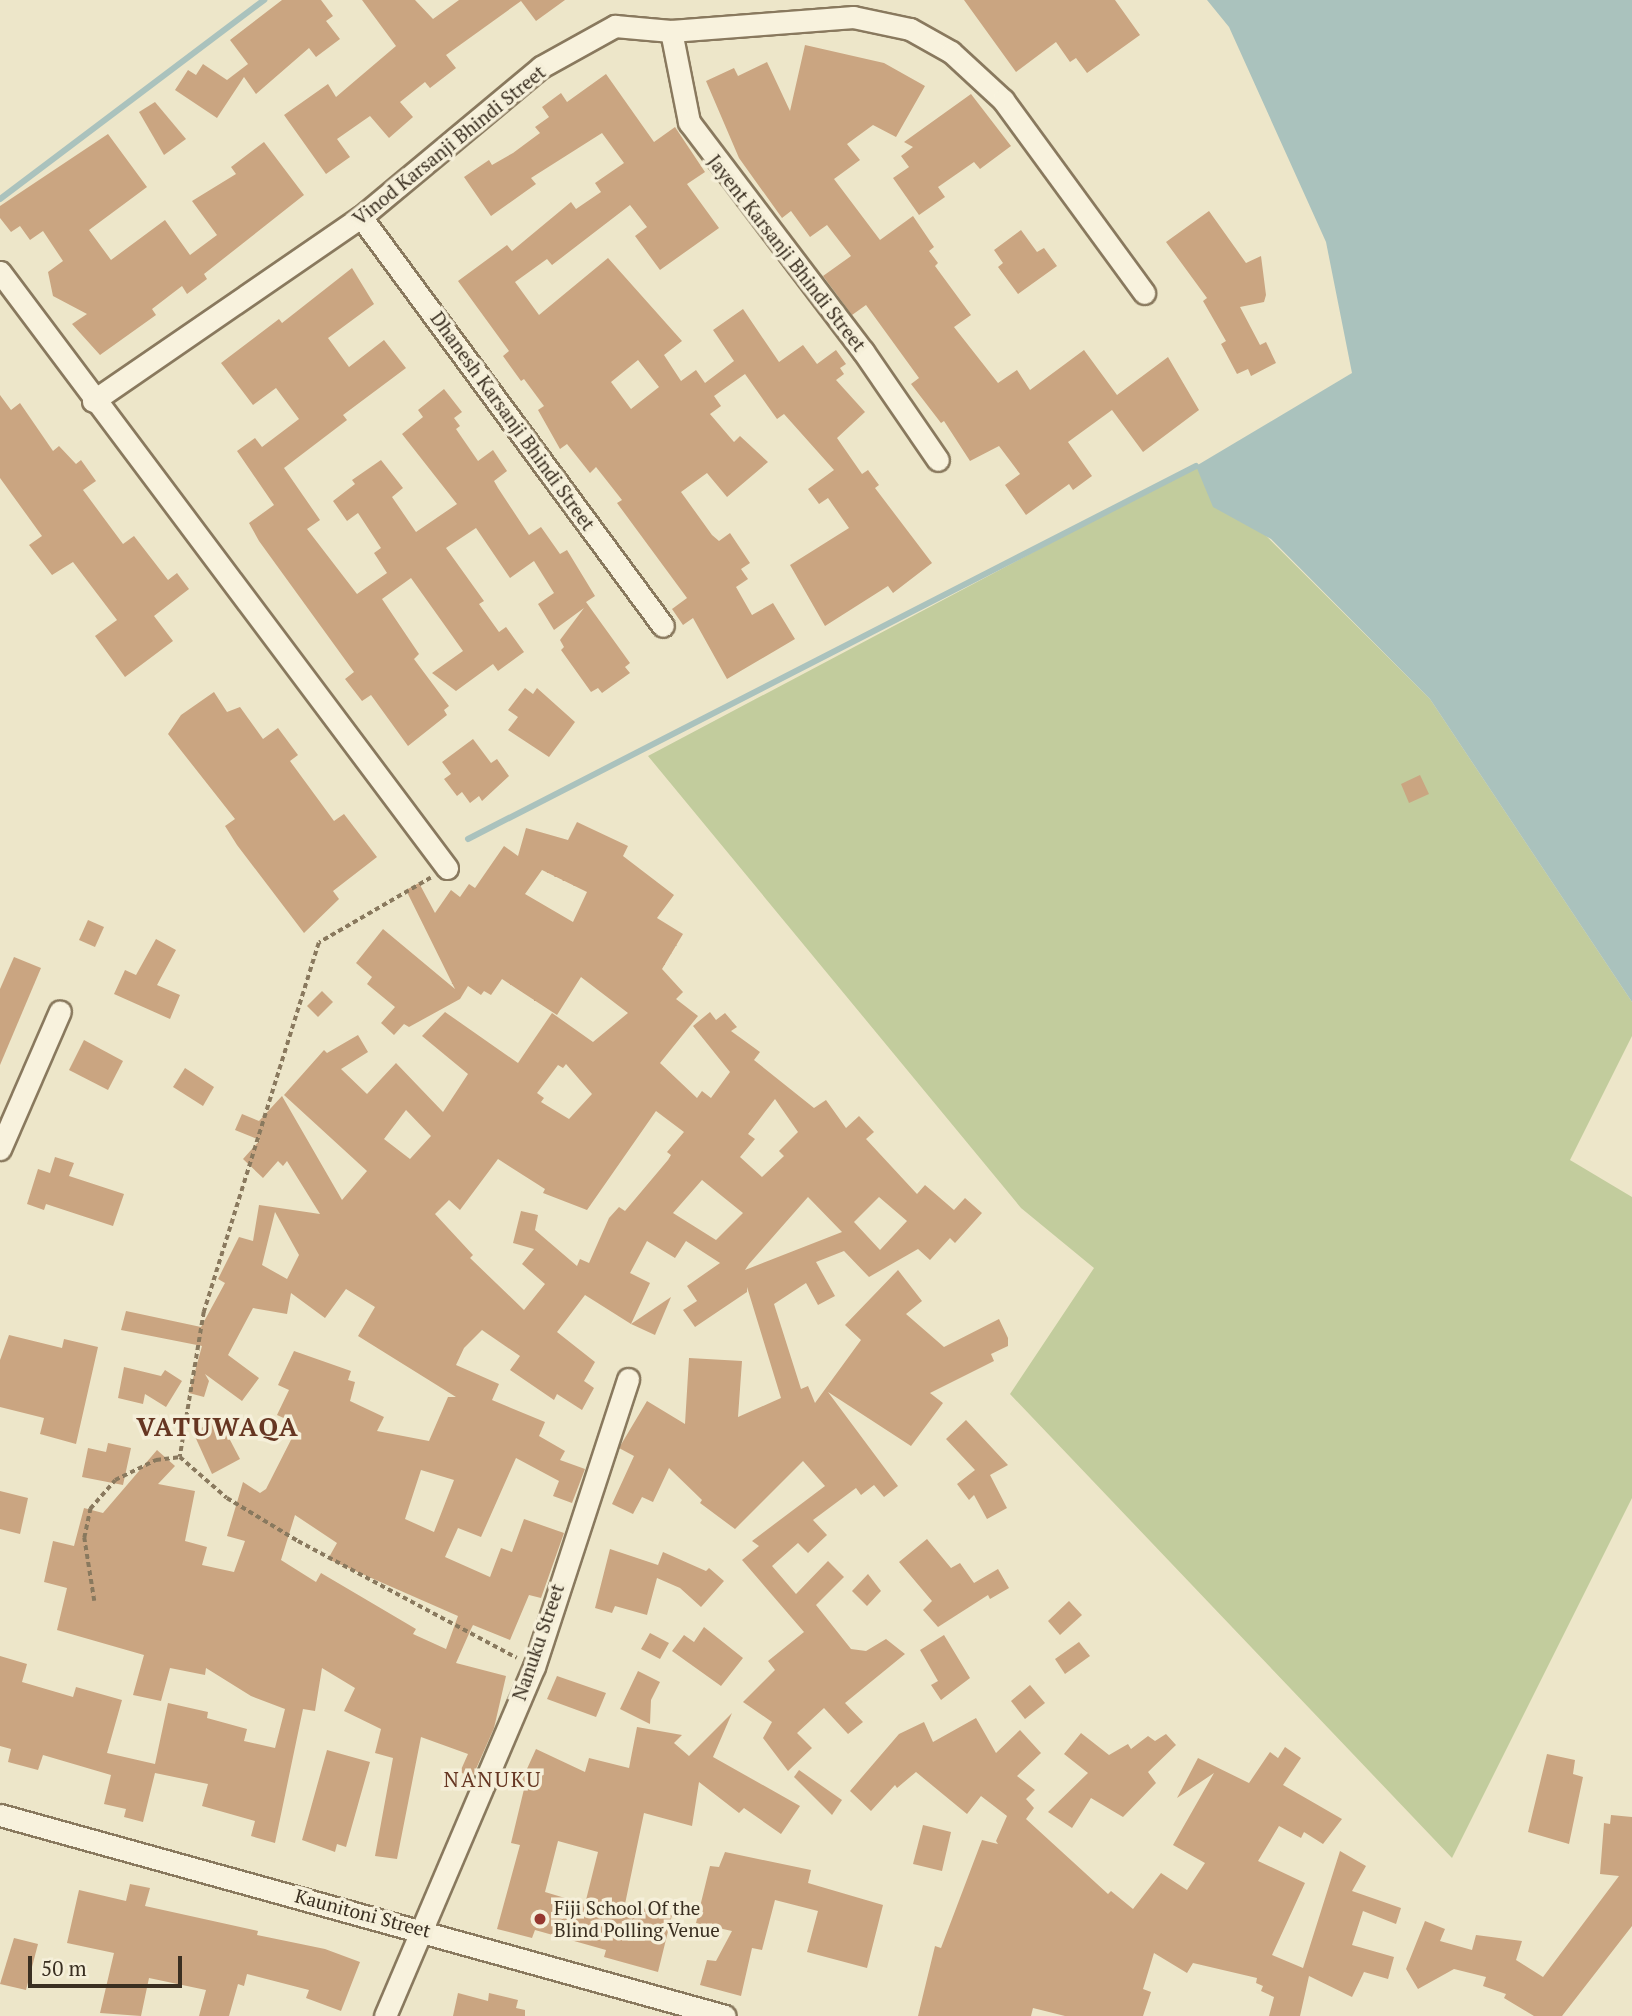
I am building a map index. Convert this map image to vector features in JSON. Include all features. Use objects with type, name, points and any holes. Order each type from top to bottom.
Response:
[{"type":"street","name":"Vinod Karsanji Bhindi Street","points":[[93,401],[361,217],[541,68],[615,26],[671,31],[853,17],[910,29],[951,52],[1003,100],[1144,293]]},
{"type":"street","name":"Jayent Karsanji Bhindi Street","points":[[671,31],[689,122],[863,351],[938,460]]},
{"type":"street","name":"Dhanesh Karsanji Bhindi Street","points":[[361,217],[663,626]]},
{"type":"street","points":[[0,272],[93,401],[447,868]]},
{"type":"street","points":[[0,1149],[60,1011]]},
{"type":"street","name":"Nanuku Street","points":[[385,2016],[534,1667],[628,1379]]},
{"type":"street","name":"Kaunitoni Street","points":[[0,1815],[421,1928],[725,2016]]},
{"type":"path","points":[[180,1457],[204,1312],[319,943],[447,868]]},
{"type":"path","points":[[94,1601],[84,1538],[90,1509],[115,1480],[156,1460],[180,1457],[227,1498],[298,1541],[534,1667]]},
{"type":"green space","points":[[1196,466],[1430,699],[1632,1002],[1632,1036],[1570,1160],[1632,1197],[1632,1498],[1452,1858],[1010,1394],[1094,1268],[1021,1208],[648,756]]},
{"type":"water","points":[[1207,0],[1632,0],[1632,1002],[1430,699],[1271,539],[1213,507],[1196,466],[1352,373],[1326,242],[1229,27]]},
{"type":"building","points":[[282,0],[321,0],[333,16],[326,21],[340,39],[316,57],[309,48],[256,94],[244,77],[217,118],[175,90],[188,70],[196,75],[203,64],[227,80],[248,64],[230,40]]},
{"type":"building","points":[[362,0],[415,0],[433,19],[459,0],[565,0],[536,21],[521,1],[446,55],[456,68],[430,88],[425,82],[400,102],[413,117],[389,138],[370,116],[337,139],[350,157],[326,174],[284,115],[328,84],[336,97],[396,46]]},
{"type":"building","points":[[964,0],[1115,0],[1140,35],[1087,73],[1076,58],[1070,62],[1056,42],[1016,72]]},
{"type":"building","points":[[805,45],[884,63],[925,86],[896,137],[873,125],[847,144],[860,160],[834,179],[880,240],[913,216],[934,247],[929,251],[938,263],[935,266],[971,315],[954,327],[998,383],[1017,370],[1030,390],[1084,350],[1117,395],[1168,357],[1199,410],[1143,452],[1112,410],[1068,442],[1092,476],[1073,490],[1069,484],[1026,515],[1005,485],[1020,474],[999,446],[970,461],[944,421],[941,423],[911,384],[919,378],[866,305],[852,315],[823,276],[851,256],[827,225],[810,237],[791,211],[782,218],[739,158],[706,81],[734,68],[738,76],[767,62],[790,111]]},
{"type":"building","points":[[606,74],[654,142],[675,127],[705,172],[687,184],[719,228],[660,270],[635,236],[647,227],[630,205],[552,265],[547,259],[515,282],[539,315],[608,258],[682,341],[664,355],[681,381],[696,370],[705,383],[734,361],[713,330],[743,309],[779,362],[803,345],[817,364],[836,350],[846,364],[840,368],[844,374],[836,380],[865,412],[837,438],[862,474],[868,470],[879,485],[875,488],[932,563],[893,593],[888,586],[825,626],[790,565],[849,528],[828,498],[819,504],[808,489],[834,470],[784,414],[777,419],[745,374],[714,396],[721,406],[710,414],[734,442],[740,436],[768,462],[727,497],[707,473],[681,492],[712,535],[719,541],[730,533],[750,563],[741,569],[748,579],[736,587],[752,615],[773,603],[795,639],[727,679],[693,618],[683,625],[672,609],[687,598],[617,503],[622,500],[596,467],[590,473],[567,444],[560,449],[538,410],[544,406],[503,356],[509,351],[458,281],[507,245],[512,251],[571,202],[576,209],[601,192],[595,183],[624,163],[602,133],[531,178],[536,184],[491,216],[464,177],[489,160],[492,165],[513,153],[540,133],[535,127],[549,117],[542,107],[561,93],[567,102]],"holes":[[[638,360],[659,387],[631,409],[611,382]]]},
{"type":"building","points":[[971,94],[1011,146],[980,169],[974,162],[938,187],[945,197],[919,215],[893,178],[909,167],[901,156],[913,147],[904,142]]},
{"type":"building","points":[[155,102],[186,139],[164,155],[139,112]]},
{"type":"building","points":[[108,134],[147,187],[89,230],[111,260],[165,220],[190,255],[217,235],[192,201],[236,174],[231,167],[264,142],[304,195],[204,274],[207,279],[187,294],[182,286],[152,309],[156,315],[100,355],[72,324],[87,314],[53,296],[48,272],[63,261],[43,231],[30,240],[20,226],[11,232],[0,218],[0,206]]},
{"type":"building","points":[[1209,211],[1246,263],[1261,256],[1266,295],[1264,302],[1240,307],[1260,345],[1266,342],[1276,363],[1251,376],[1248,369],[1237,374],[1221,344],[1226,341],[1203,301],[1207,298],[1166,242]]},
{"type":"building","points":[[1021,230],[1037,252],[1044,248],[1057,266],[1018,294],[998,267],[1003,263],[994,250]]},
{"type":"building","points":[[352,268],[374,304],[328,338],[349,367],[384,340],[406,368],[343,415],[347,420],[284,468],[320,520],[307,529],[357,594],[387,573],[374,553],[381,548],[358,513],[347,521],[333,501],[355,484],[352,480],[381,460],[403,488],[392,497],[416,532],[457,504],[402,434],[423,417],[418,410],[444,389],[462,412],[454,418],[460,426],[456,429],[478,461],[493,450],[507,471],[494,481],[498,488],[529,535],[541,527],[560,554],[567,550],[595,596],[586,602],[630,663],[625,667],[630,673],[602,693],[598,688],[591,692],[561,650],[564,647],[560,640],[584,608],[554,630],[538,604],[554,593],[534,561],[510,578],[476,528],[446,548],[484,601],[479,604],[499,632],[506,627],[524,652],[498,671],[493,664],[456,691],[432,673],[463,651],[411,578],[382,599],[419,654],[414,659],[449,706],[444,710],[447,715],[408,746],[371,695],[362,701],[345,679],[354,672],[259,541],[249,523],[274,505],[237,451],[255,438],[262,447],[299,419],[276,388],[253,405],[221,363],[279,319],[282,323]]},
{"type":"building","points":[[0,395],[11,410],[20,403],[53,451],[59,446],[76,464],[81,460],[96,481],[83,490],[123,544],[134,536],[168,580],[177,573],[189,589],[154,616],[173,641],[125,677],[95,636],[117,620],[73,562],[52,575],[29,545],[42,536],[0,478]]},
{"type":"building","points":[[525,688],[533,694],[537,688],[575,722],[549,757],[508,730],[518,717],[508,710]]},
{"type":"building","points":[[214,692],[227,712],[240,707],[263,739],[278,728],[298,755],[290,761],[334,821],[344,814],[377,857],[333,891],[339,899],[304,933],[225,826],[235,819],[168,734],[181,715]]},
{"type":"building","points":[[473,739],[491,763],[497,759],[509,776],[482,801],[479,796],[470,803],[462,792],[457,796],[444,779],[451,774],[442,762]]},
{"type":"building","points":[[1420,775],[1429,794],[1409,803],[1401,784]]},
{"type":"building","points":[[577,822],[628,846],[623,856],[674,895],[657,918],[683,934],[662,969],[683,992],[676,999],[698,1016],[660,1063],[697,1098],[702,1091],[711,1098],[730,1072],[693,1026],[710,1012],[716,1020],[725,1013],[737,1027],[731,1031],[760,1052],[754,1060],[814,1108],[826,1100],[846,1128],[859,1116],[874,1132],[866,1139],[917,1194],[925,1185],[954,1210],[965,1198],[982,1213],[955,1243],[950,1238],[930,1260],[918,1249],[869,1277],[844,1251],[816,1262],[835,1296],[818,1305],[806,1283],[774,1304],[801,1389],[808,1386],[815,1403],[861,1340],[845,1325],[898,1270],[922,1301],[906,1314],[944,1347],[999,1319],[1008,1338],[1008,1346],[991,1354],[994,1361],[930,1393],[943,1403],[911,1446],[828,1392],[898,1486],[884,1497],[874,1485],[861,1495],[856,1488],[813,1520],[827,1535],[808,1553],[798,1543],[772,1566],[796,1594],[828,1561],[844,1577],[816,1605],[851,1649],[866,1651],[886,1639],[905,1654],[845,1703],[863,1722],[848,1734],[824,1708],[797,1733],[812,1748],[788,1771],[763,1738],[772,1722],[743,1702],[775,1670],[768,1661],[804,1632],[742,1560],[759,1546],[752,1541],[825,1486],[803,1461],[735,1529],[700,1503],[702,1500],[669,1468],[653,1502],[642,1497],[633,1514],[612,1504],[634,1456],[619,1448],[647,1401],[685,1424],[689,1358],[742,1361],[738,1417],[781,1398],[747,1287],[747,1292],[695,1327],[683,1310],[697,1301],[687,1286],[720,1263],[686,1241],[675,1258],[647,1241],[630,1273],[650,1283],[631,1324],[585,1295],[557,1332],[595,1362],[584,1381],[594,1388],[582,1410],[557,1394],[554,1400],[510,1370],[520,1356],[482,1330],[464,1348],[456,1365],[499,1384],[492,1400],[545,1422],[539,1436],[565,1451],[560,1460],[585,1469],[572,1503],[553,1496],[559,1481],[516,1458],[481,1537],[458,1528],[445,1557],[490,1577],[501,1548],[512,1552],[524,1519],[564,1533],[541,1598],[529,1595],[510,1640],[473,1625],[456,1663],[506,1676],[494,1728],[472,1778],[460,1772],[468,1754],[421,1737],[397,1859],[375,1856],[393,1758],[375,1753],[381,1729],[344,1711],[355,1688],[322,1668],[315,1711],[303,1709],[275,1843],[251,1836],[255,1821],[202,1806],[208,1784],[155,1773],[143,1822],[124,1817],[126,1809],[104,1804],[111,1775],[43,1755],[38,1770],[8,1762],[11,1749],[0,1746],[0,1656],[27,1664],[22,1682],[73,1697],[76,1687],[122,1700],[107,1753],[155,1764],[168,1703],[208,1712],[207,1718],[247,1729],[244,1741],[275,1748],[285,1709],[251,1696],[206,1668],[205,1675],[170,1668],[161,1701],[133,1695],[144,1655],[57,1630],[67,1588],[44,1582],[53,1541],[74,1546],[84,1508],[103,1513],[157,1450],[175,1466],[158,1484],[195,1491],[185,1541],[207,1547],[202,1565],[234,1572],[245,1541],[227,1536],[243,1482],[260,1493],[266,1489],[297,1428],[283,1436],[288,1420],[277,1415],[289,1390],[278,1385],[294,1351],[351,1371],[348,1380],[355,1382],[350,1401],[384,1417],[377,1431],[429,1441],[448,1397],[456,1397],[358,1336],[375,1307],[346,1289],[325,1318],[291,1293],[287,1314],[253,1308],[228,1355],[259,1378],[242,1401],[205,1374],[209,1381],[204,1397],[189,1393],[202,1346],[121,1330],[126,1311],[201,1327],[225,1283],[218,1279],[239,1237],[253,1241],[259,1205],[320,1214],[287,1161],[283,1166],[278,1161],[263,1178],[243,1159],[260,1140],[235,1130],[242,1114],[259,1121],[282,1096],[342,1200],[367,1171],[284,1095],[324,1050],[327,1053],[358,1035],[368,1052],[341,1069],[367,1094],[396,1063],[443,1112],[468,1074],[422,1036],[445,1012],[518,1063],[552,1013],[593,1042],[628,1013],[581,977],[557,1015],[502,979],[491,995],[484,991],[481,995],[468,986],[460,999],[409,1027],[404,1024],[394,1035],[381,1023],[395,1007],[367,984],[372,977],[356,963],[383,929],[455,989],[406,890],[419,883],[435,913],[451,890],[460,897],[469,884],[475,888],[504,846],[518,856],[526,828],[568,840]],"holes":[[[542,870],[587,892],[573,922],[525,894]],[[566,1064],[592,1094],[569,1119],[541,1102],[544,1098],[537,1093],[558,1065],[563,1068]],[[775,1099],[798,1132],[779,1151],[784,1156],[762,1177],[740,1157],[755,1139],[748,1134]],[[406,1110],[431,1136],[410,1159],[384,1139]],[[656,1111],[684,1132],[667,1152],[671,1155],[668,1160],[625,1211],[619,1207],[609,1218],[589,1263],[580,1259],[577,1266],[535,1230],[538,1215],[521,1211],[513,1243],[534,1249],[522,1264],[545,1284],[524,1310],[470,1258],[473,1255],[435,1214],[449,1200],[460,1210],[498,1159],[545,1189],[543,1193],[587,1210]],[[702,1180],[743,1213],[716,1240],[673,1213]],[[808,1197],[842,1232],[745,1270]],[[879,1197],[907,1221],[880,1250],[854,1222]],[[275,1212],[299,1255],[287,1279],[262,1265]],[[421,1470],[454,1480],[434,1532],[405,1519]],[[295,1515],[337,1543],[328,1559],[458,1616],[446,1649],[413,1634],[416,1629],[321,1573],[316,1582],[281,1560]]]},
{"type":"building","points":[[88,920],[104,927],[95,947],[79,940]]},
{"type":"building","points":[[156,939],[176,950],[157,985],[180,995],[170,1019],[114,994],[125,970],[136,975]]},
{"type":"building","points":[[14,957],[41,968],[0,1065],[0,989]]},
{"type":"building","points":[[322,991],[333,1002],[318,1017],[307,1006]]},
{"type":"building","points":[[84,1040],[123,1061],[108,1090],[69,1070]]},
{"type":"building","points":[[185,1068],[214,1087],[203,1106],[173,1087]]},
{"type":"building","points":[[55,1157],[74,1163],[69,1176],[124,1194],[113,1226],[46,1204],[44,1210],[27,1204],[38,1169],[50,1173]]},
{"type":"building","points":[[671,1297],[655,1335],[631,1324]]},
{"type":"building","points":[[9,1335],[62,1348],[64,1339],[98,1347],[76,1444],[40,1434],[44,1418],[0,1407],[0,1360]]},
{"type":"building","points":[[124,1367],[161,1376],[165,1370],[182,1381],[166,1407],[145,1394],[143,1404],[118,1398]]},
{"type":"building","points":[[219,1419],[240,1459],[212,1474],[193,1432]]},
{"type":"building","points":[[966,1420],[1008,1465],[990,1475],[1007,1508],[987,1519],[974,1495],[969,1500],[957,1484],[975,1470],[946,1439]]},
{"type":"building","points":[[108,1443],[131,1448],[123,1485],[82,1477],[88,1448],[106,1452]]},
{"type":"building","points":[[0,1491],[28,1498],[20,1534],[0,1529]]},
{"type":"building","points":[[927,1539],[951,1568],[960,1563],[974,1583],[998,1569],[1009,1588],[990,1599],[988,1595],[938,1627],[923,1610],[932,1601],[899,1562]]},
{"type":"building","points":[[610,1549],[658,1565],[663,1552],[706,1571],[709,1568],[724,1581],[701,1607],[680,1588],[657,1578],[647,1615],[615,1606],[612,1613],[595,1608]]},
{"type":"building","points":[[868,1574],[881,1591],[867,1606],[852,1591]]},
{"type":"building","points":[[1069,1601],[1082,1615],[1060,1635],[1048,1621]]},
{"type":"building","points":[[704,1627],[743,1658],[721,1686],[672,1651],[684,1635],[694,1642]]},
{"type":"building","points":[[650,1633],[669,1643],[660,1659],[641,1649]]},
{"type":"building","points":[[944,1635],[970,1678],[941,1700],[931,1685],[938,1681],[920,1650]]},
{"type":"building","points":[[1079,1642],[1090,1656],[1065,1674],[1055,1659]]},
{"type":"building","points":[[638,1671],[660,1682],[651,1700],[650,1724],[620,1709]]},
{"type":"building","points":[[557,1676],[606,1693],[596,1717],[547,1699]]},
{"type":"building","points":[[1030,1685],[1045,1703],[1025,1719],[1011,1701]]},
{"type":"building","points":[[732,1713],[713,1757],[800,1806],[781,1834],[744,1808],[739,1813],[699,1782],[692,1826],[644,1813],[625,1904],[672,1915],[658,1972],[604,1957],[606,1950],[535,1930],[532,1938],[497,1929],[520,1845],[511,1843],[525,1785],[521,1782],[536,1749],[585,1772],[589,1758],[629,1768],[637,1727],[682,1735],[674,1743],[689,1756]],"holes":[[[558,1841],[598,1852],[585,1904],[545,1892]]]},
{"type":"building","points":[[976,1718],[996,1753],[1020,1730],[1041,1753],[1017,1776],[1035,1790],[1026,1799],[1034,1808],[1026,1819],[1108,1894],[1111,1891],[1133,1909],[1161,1873],[1187,1890],[1205,1863],[1173,1845],[1214,1773],[1177,1798],[1198,1758],[1249,1783],[1270,1752],[1278,1758],[1285,1747],[1301,1758],[1283,1785],[1342,1819],[1323,1844],[1304,1832],[1301,1838],[1279,1826],[1258,1861],[1305,1883],[1272,1955],[1303,1968],[1340,1851],[1366,1866],[1352,1891],[1401,1908],[1396,1924],[1363,1911],[1352,1945],[1394,1957],[1388,1979],[1364,1972],[1352,1997],[1309,1976],[1300,2016],[1269,2016],[1274,1997],[1261,1991],[1263,1986],[1256,1983],[1257,1978],[1193,1963],[1187,1973],[1154,1953],[1143,1989],[1151,1992],[1143,2016],[1065,2016],[1033,2008],[1031,2016],[918,2016],[935,1946],[941,1948],[982,1840],[998,1844],[996,1841],[1007,1816],[981,1796],[967,1814],[916,1772],[897,1788],[895,1785],[871,1811],[850,1791],[899,1734],[924,1722],[933,1742]]},
{"type":"building","points":[[1081,1733],[1109,1755],[1128,1744],[1131,1749],[1148,1736],[1155,1741],[1166,1734],[1176,1745],[1148,1772],[1156,1783],[1123,1817],[1091,1798],[1072,1828],[1048,1812],[1088,1773],[1064,1754]]},
{"type":"building","points":[[327,1750],[370,1762],[346,1847],[337,1844],[335,1852],[302,1840]]},
{"type":"building","points":[[1547,1754],[1575,1760],[1573,1774],[1583,1777],[1569,1844],[1528,1832]]},
{"type":"building","points":[[799,1770],[842,1800],[832,1815],[794,1777]]},
{"type":"building","points":[[1611,1815],[1632,1817],[1632,1926],[1562,2016],[1534,2016],[1504,1998],[1506,1994],[1483,1986],[1486,1977],[1454,1969],[1418,1989],[1406,1969],[1425,1921],[1445,1929],[1440,1941],[1472,1950],[1476,1935],[1522,1941],[1516,1960],[1543,1977],[1619,1876],[1600,1874],[1604,1823],[1610,1824]]},
{"type":"building","points":[[923,1825],[951,1832],[942,1871],[913,1864]]},
{"type":"building","points":[[725,1852],[811,1870],[808,1883],[883,1905],[867,1968],[807,1952],[818,1911],[775,1900],[762,1950],[752,1948],[741,1996],[700,1985],[707,1960],[716,1961],[732,1931],[696,1923],[710,1866],[719,1867]]},
{"type":"building","points":[[130,1884],[150,1888],[145,1906],[258,1931],[257,1935],[325,1949],[360,1962],[341,2011],[306,1998],[309,1990],[247,1974],[244,1986],[238,1984],[229,2016],[199,2016],[206,1990],[149,1978],[141,2016],[100,2013],[114,1953],[67,1943],[79,1890],[126,1901]]},
{"type":"building","points":[[14,1938],[38,1944],[26,1990],[0,1984]]},
{"type":"building","points":[[458,1993],[488,2001],[489,1993],[518,2000],[516,2008],[525,2010],[525,2016],[453,2016]]},
{"type":"waterway","points":[[0,199],[264,0]]},
{"type":"waterway","points":[[468,839],[1196,466]]},
{"type":"place","name":"Fiji School Of the Blind Polling Venue","points":[[540,1919]]},
{"type":"district","name":"VATUWAQA","points":[[218,1427]]},
{"type":"district","name":"NANUKU","points":[[493,1779]]}]
